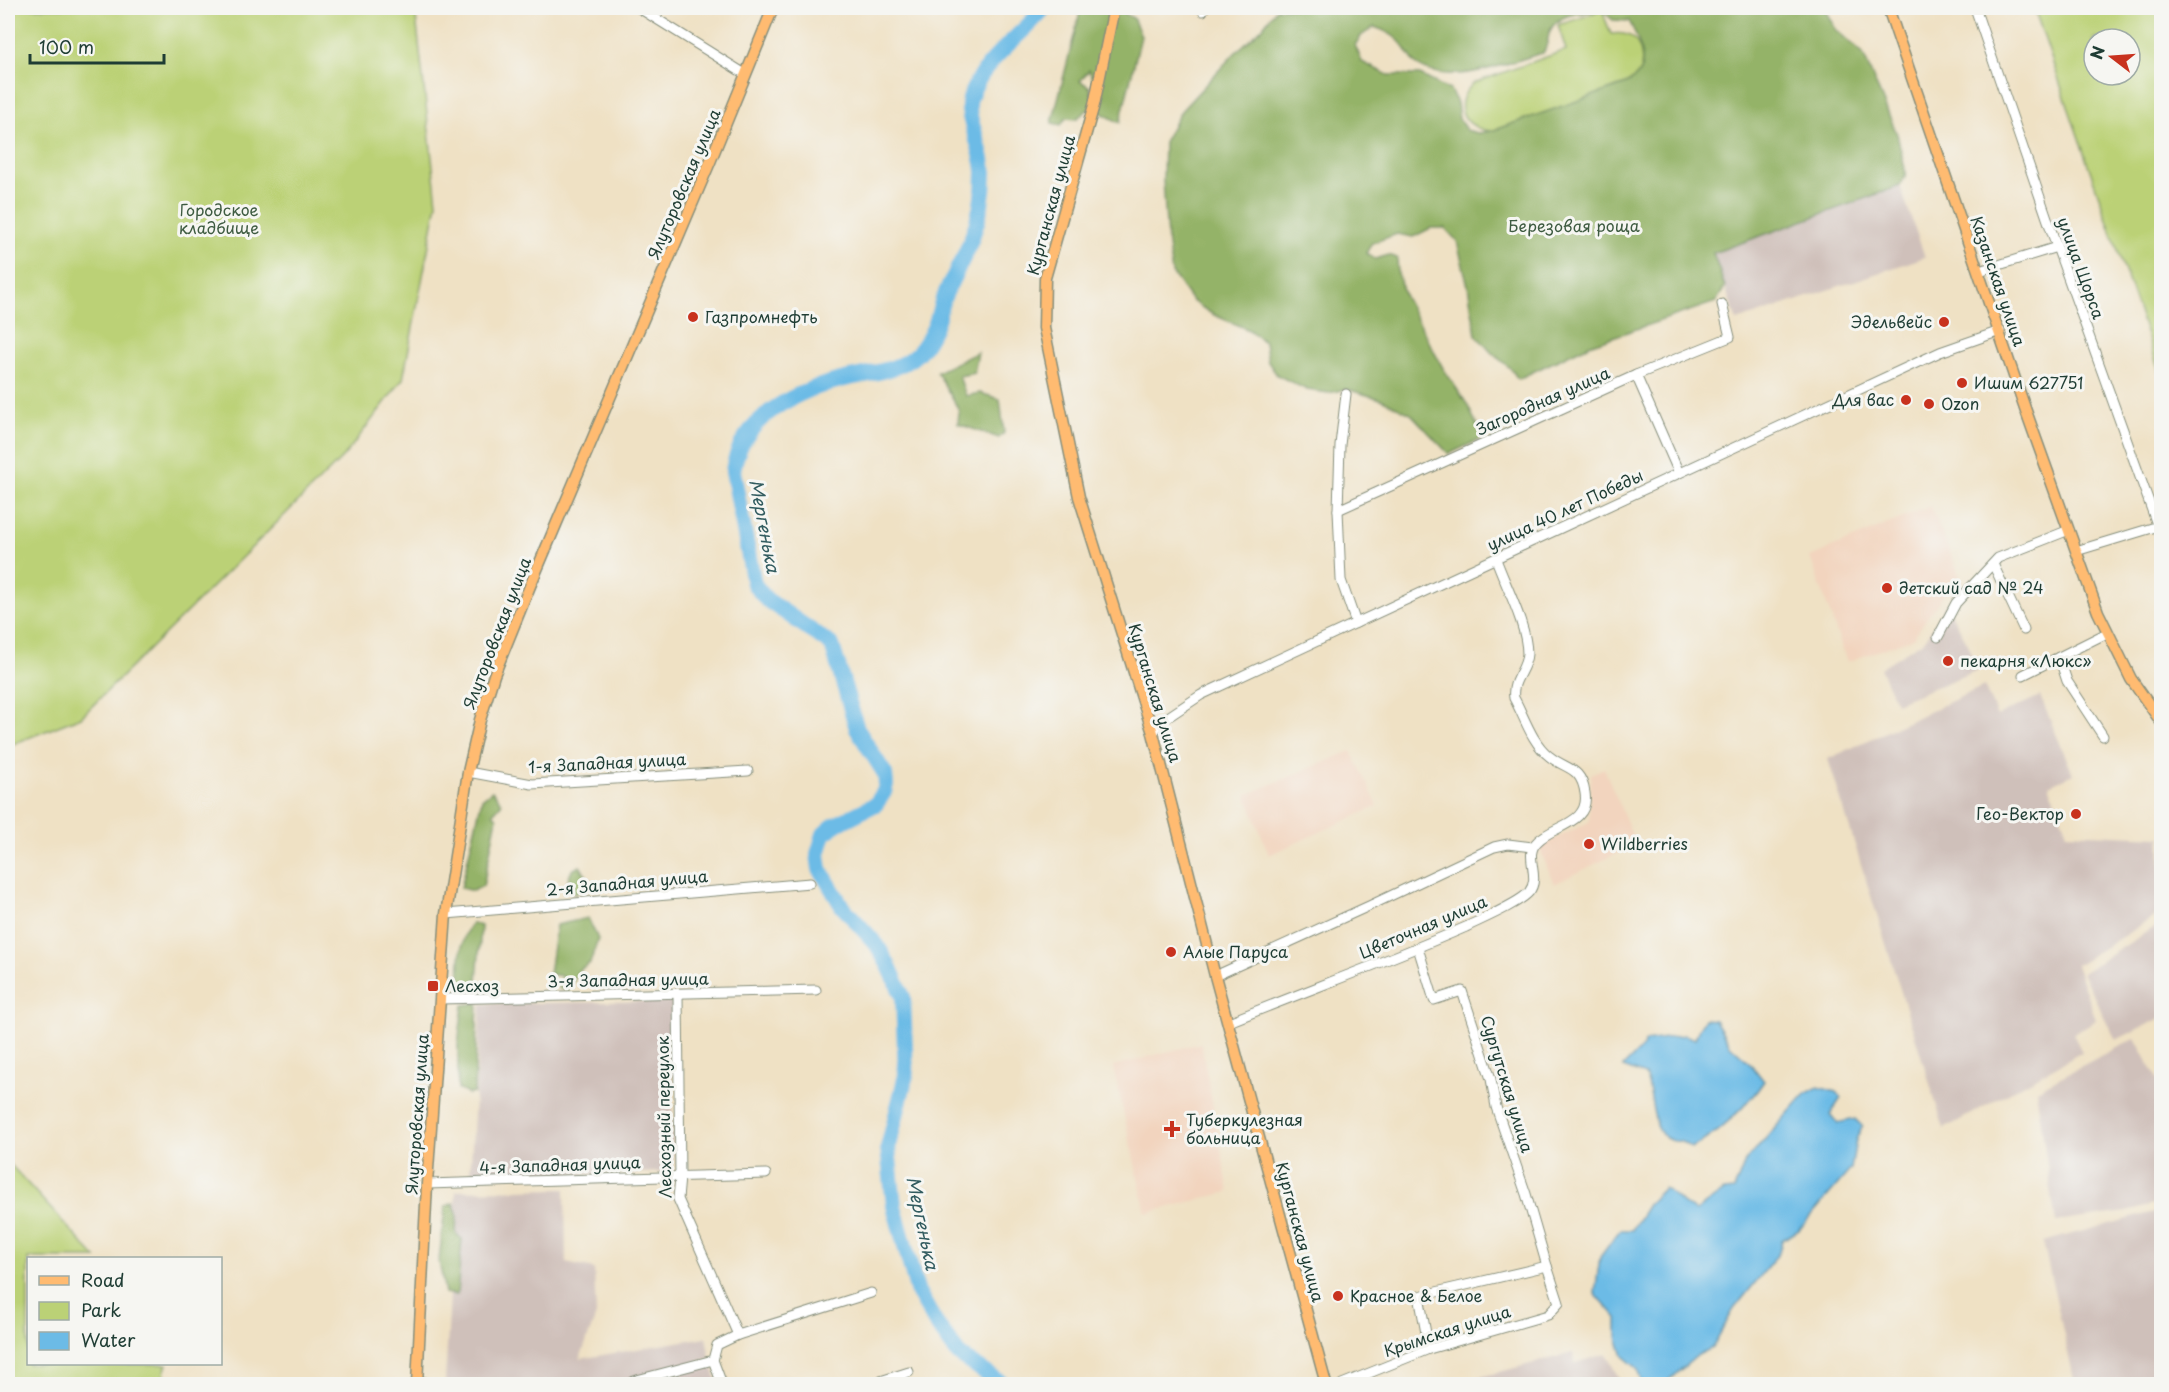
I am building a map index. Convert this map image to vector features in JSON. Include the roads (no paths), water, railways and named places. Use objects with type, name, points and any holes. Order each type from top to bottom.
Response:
[{"type":"main road","name":"Ялуторовская улица","points":[[417,1382],[427,1184],[446,914],[468,772],[480,720],[507,643],[773,8]]},
{"type":"main road","name":"Курганская улица","points":[[1114,8],[1094,105],[1045,278],[1044,328],[1079,497],[1153,733],[1215,976],[1326,1384]]},
{"type":"main road","name":"Казанская улица","points":[[1888,8],[2076,551],[2107,633],[2132,679],[2162,723]]},
{"type":"street","points":[[639,8],[745,74]]},
{"type":"street","name":"улица Щорса","points":[[1975,8],[2057,247],[2162,538]]},
{"type":"street","points":[[1979,271],[2057,247]]},
{"type":"street","name":"Загородная улица","points":[[1338,510],[1636,375],[1730,337],[1722,304]]},
{"type":"street","name":"улица 40 лет Победы","points":[[1153,733],[1162,721],[1201,695],[1940,352],[2000,331]]},
{"type":"street","points":[[1636,375],[1679,473]]},
{"type":"street","points":[[1346,394],[1338,510],[1341,580],[1356,623]]},
{"type":"street","points":[[2076,551],[2159,526]]},
{"type":"street","points":[[1938,637],[1956,603],[1998,558],[2069,530]]},
{"type":"street","points":[[1215,976],[1494,846],[1508,844],[1532,848],[1539,839],[1567,825],[1580,815],[1585,804],[1585,792],[1578,775],[1573,769],[1556,762],[1539,746],[1515,698],[1513,689],[1526,663],[1525,633],[1496,559]]},
{"type":"street","points":[[1993,564],[2024,630]]},
{"type":"street","points":[[2023,675],[2107,633]]},
{"type":"street","points":[[2059,657],[2067,681],[2103,736]]},
{"type":"street","name":"1-я Западная улица","points":[[468,772],[532,784],[748,771]]},
{"type":"street","name":"Цветочная улица","points":[[1229,1022],[1418,948],[1507,907],[1530,892],[1534,879],[1532,848]]},
{"type":"street","name":"2-я Западная улица","points":[[446,914],[810,883]]},
{"type":"street","name":"Сургутская улица","points":[[1418,948],[1434,1000],[1462,992],[1491,1079],[1496,1107],[1526,1194],[1547,1266]]},
{"type":"street","name":"3-я Западная улица","points":[[440,999],[816,990]]},
{"type":"street","name":"Лесхозный переулок","points":[[678,995],[680,1177],[678,1199],[738,1335]]},
{"type":"street","name":"4-я Западная улица","points":[[427,1184],[766,1174]]},
{"type":"street","points":[[1429,1349],[1419,1296],[1547,1266]]},
{"type":"street","name":"Крымская улица","points":[[1342,1384],[1429,1349],[1548,1315],[1559,1304],[1547,1266]]},
{"type":"street","points":[[722,1384],[713,1360],[717,1345],[738,1335],[872,1293]]},
{"type":"street","points":[[630,1384],[633,1381],[713,1360]]},
{"type":"street","points":[[871,1384],[909,1372]]},
{"type":"street","points":[[417,1382],[433,1384]]},
{"type":"water","points":[[1705,1019],[1715,1020],[1730,1045],[1750,1063],[1764,1081],[1731,1119],[1711,1136],[1691,1148],[1680,1141],[1670,1140],[1662,1135],[1654,1116],[1645,1075],[1623,1067],[1646,1041],[1685,1035],[1695,1039]]},
{"type":"water","points":[[1818,1087],[1836,1092],[1841,1098],[1830,1115],[1838,1123],[1855,1119],[1862,1126],[1856,1140],[1851,1169],[1799,1230],[1782,1240],[1779,1253],[1734,1309],[1712,1348],[1698,1355],[1664,1384],[1642,1384],[1637,1368],[1623,1356],[1617,1337],[1617,1318],[1595,1293],[1600,1257],[1620,1230],[1632,1230],[1649,1203],[1664,1188],[1696,1211],[1724,1191],[1734,1190],[1745,1162],[1805,1094]]},
{"type":"waterway","name":"Мергенька","points":[[1003,1384],[959,1355],[935,1322],[917,1290],[894,1206],[888,1148],[906,1075],[903,997],[877,945],[842,906],[820,869],[818,854],[824,834],[833,826],[876,804],[884,792],[885,774],[857,729],[832,645],[766,599],[754,584],[733,471],[738,451],[748,434],[760,420],[776,408],[811,389],[899,365],[916,354],[925,344],[935,326],[941,303],[968,247],[981,206],[984,173],[970,114],[970,98],[983,72],[992,61],[1044,8]]},
{"type":"place","name":"Газпромнефть","points":[[693,317]]},
{"type":"place","name":"Эдельвейс","points":[[1944,322]]},
{"type":"place","name":"Ишим 627751","points":[[1962,383]]},
{"type":"place","name":"Для вас","points":[[1906,400]]},
{"type":"place","name":"Ozon","points":[[1929,404]]},
{"type":"place","name":"детский сад № 24","points":[[1887,588]]},
{"type":"place","name":"пекарня «Люкс»","points":[[1948,661]]},
{"type":"place","name":"Гео-Вектор","points":[[2076,814]]},
{"type":"place","name":"Wildberries","points":[[1589,844]]},
{"type":"place","name":"Алые Паруса","points":[[1171,952]]},
{"type":"place","name":"Лесхоз","points":[[433,986]]},
{"type":"place","name":"Туберкулезная больница","points":[[1172,1129]]},
{"type":"place","name":"Красное & Белое","points":[[1338,1296]]},
{"type":"park label","name":"Городское кладбище","points":[[219,219]]},
{"type":"park label","name":"Березовая роща","points":[[1574,226]]}]
